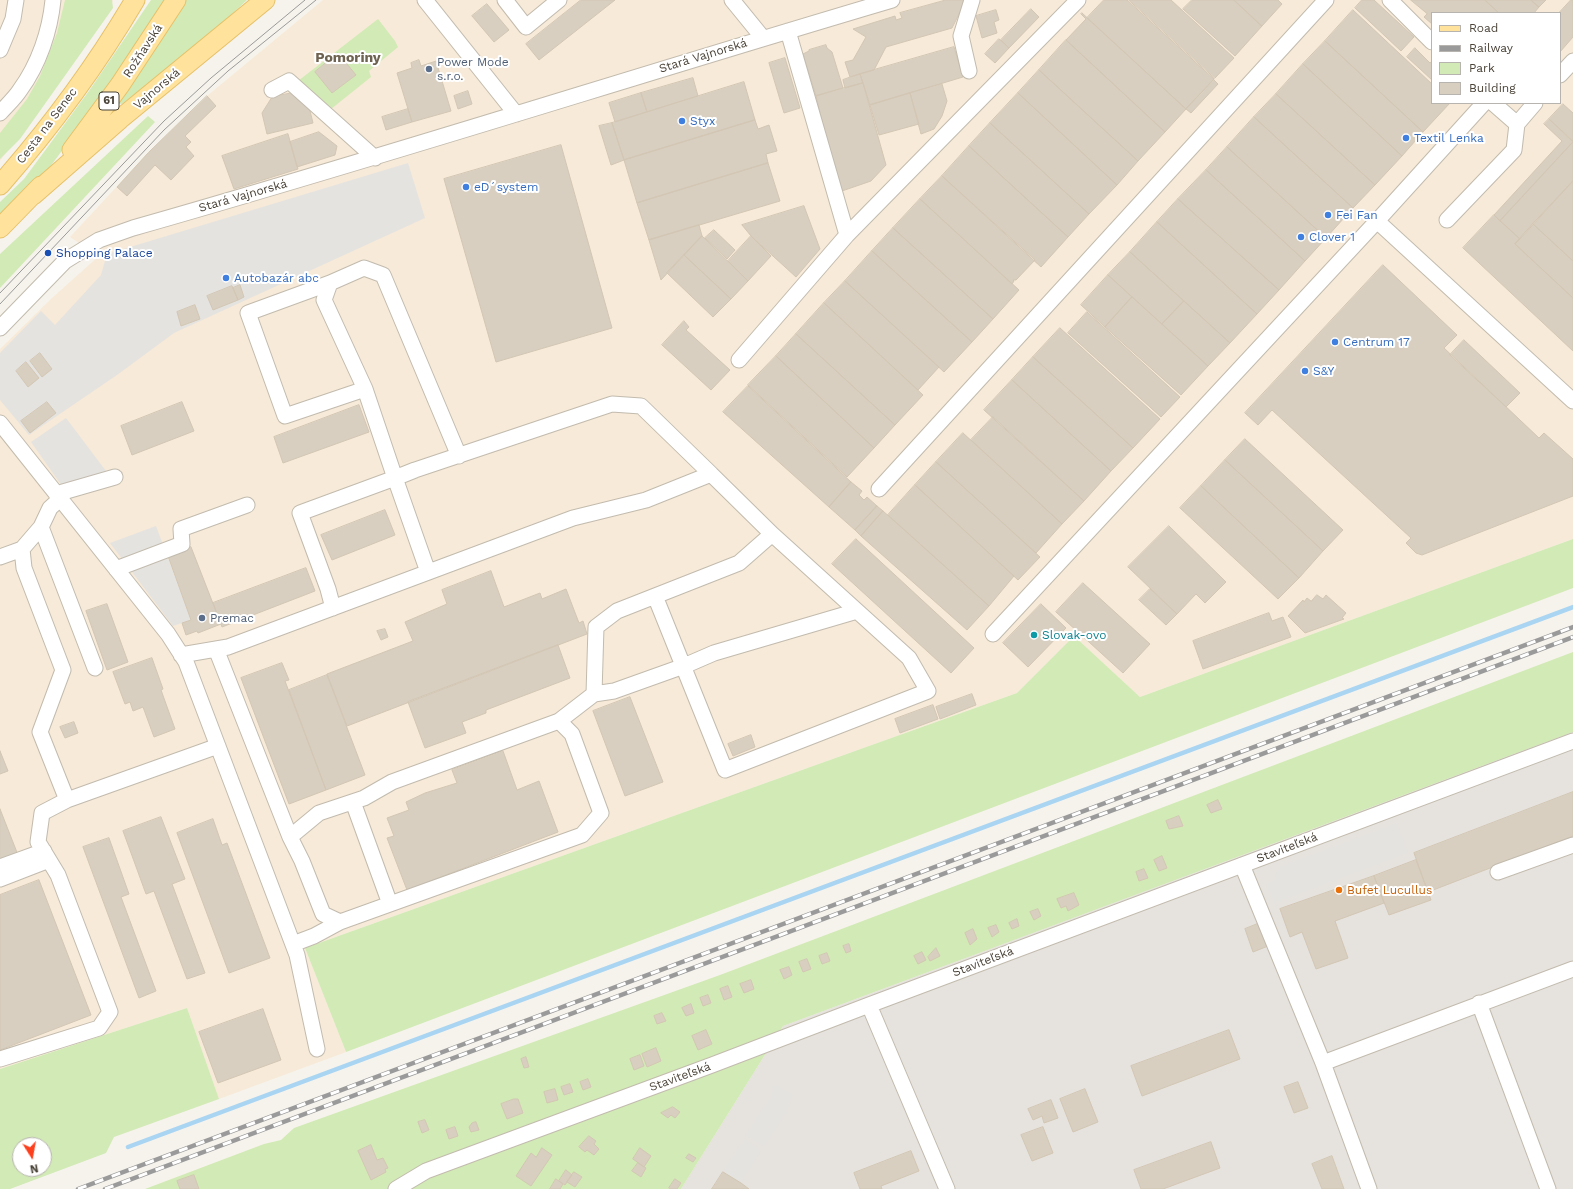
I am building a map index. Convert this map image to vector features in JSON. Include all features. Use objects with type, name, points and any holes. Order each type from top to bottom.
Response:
[{"type":"main road","name":"Cesta na Senec","points":[[0,185],[63,108],[135,0]]},
{"type":"main road","name":"Rožňavská","points":[[33,195],[79,142],[107,104],[146,48],[176,0]]},
{"type":"main road","name":"Vajnorská","points":[[33,195],[120,119],[265,0]]},
{"type":"main road","name":"61","points":[[0,228],[33,195]]},
{"type":"street","points":[[0,50],[13,19],[16,0]]},
{"type":"street","points":[[0,113],[20,90],[33,68],[42,48],[52,14],[53,0]]},
{"type":"street","points":[[425,0],[516,114]]},
{"type":"street","points":[[505,0],[526,27],[559,0]]},
{"type":"street","points":[[732,0],[763,38]]},
{"type":"street","name":"Stará Vajnorská","points":[[0,328],[65,261],[99,240],[133,228],[375,158],[763,38],[892,0]]},
{"type":"street","points":[[969,71],[960,36],[972,0]]},
{"type":"street","points":[[738,360],[847,235],[1078,0]]},
{"type":"street","points":[[879,489],[1326,0]]},
{"type":"street","points":[[1390,0],[1431,41]]},
{"type":"street","points":[[788,31],[847,235]]},
{"type":"street","points":[[1561,75],[1573,62]]},
{"type":"street","points":[[272,90],[289,82],[375,158]]},
{"type":"street","points":[[993,634],[1377,221],[1483,104]]},
{"type":"street","points":[[1494,104],[1517,124]]},
{"type":"street","points":[[1447,220],[1514,150],[1517,124],[1534,104]]},
{"type":"street","points":[[1377,221],[1573,401]]},
{"type":"street","points":[[365,389],[285,416],[248,313],[330,284],[364,268],[383,275],[459,456]]},
{"type":"street","points":[[330,284],[324,300],[365,389],[428,572]]},
{"type":"street","points":[[333,608],[328,589],[300,513],[395,478],[612,404],[641,406],[772,534],[909,658],[928,691],[725,770],[655,596]]},
{"type":"street","points":[[0,422],[168,634],[186,662],[297,955],[317,1049]]},
{"type":"street","points":[[181,655],[228,647],[573,518],[646,500],[711,474]]},
{"type":"street","points":[[0,557],[22,549],[41,527],[50,508],[58,497],[115,477]]},
{"type":"street","points":[[116,569],[182,544],[181,529],[247,505]]},
{"type":"street","points":[[41,527],[95,668]]},
{"type":"street","points":[[594,694],[596,628],[616,611],[739,563],[772,534]]},
{"type":"street","points":[[22,549],[24,568],[63,670],[40,732],[67,800]]},
{"type":"street","points":[[290,837],[319,813],[364,798],[392,782],[559,722],[594,694],[614,691],[684,666],[714,653],[857,611]]},
{"type":"street","points":[[216,649],[290,837],[302,861],[323,914],[340,922]]},
{"type":"street","points":[[293,944],[314,936],[340,922],[582,835],[601,812],[572,734],[559,722]]},
{"type":"street","name":"Staviteľská","points":[[396,1189],[426,1171],[1573,741]]},
{"type":"street","points":[[0,1060],[100,1028],[110,1012],[58,875],[38,842],[42,813],[67,800],[218,746]]},
{"type":"street","points":[[352,802],[390,904]]},
{"type":"street","points":[[1498,872],[1573,845]]},
{"type":"street","points":[[0,867],[46,856]]},
{"type":"street","points":[[0,879],[46,856]]},
{"type":"street","points":[[1242,865],[1323,1063],[1369,1189]]},
{"type":"street","points":[[1323,1063],[1479,1003],[1573,969]]},
{"type":"street","points":[[1479,1003],[1548,1189]]},
{"type":"street","points":[[869,1005],[947,1189]]},
{"type":"shaded area","points":[[0,0],[113,0],[111,6],[0,161]]},
{"type":"shaded area","points":[[323,0],[1573,0],[1573,539],[1140,697],[1074,636],[1017,693],[305,948],[346,1052],[219,1099],[187,1008],[0,1069],[0,349],[52,298],[99,256],[70,237],[148,153],[207,96]]},
{"type":"shaded area","points":[[408,163],[425,218],[174,333],[117,375],[29,435],[0,400],[0,353],[41,311],[55,325],[101,275],[107,254]]},
{"type":"shaded area","points":[[66,418],[106,471],[62,486],[31,442]]},
{"type":"shaded area","points":[[156,526],[191,620],[173,626],[110,543]]},
{"type":"shaded area","points":[[1573,732],[1573,1189],[681,1189],[783,1026]]},
{"type":"shaded area","points":[[1397,823],[1408,853],[1274,903],[1266,885],[1273,882],[1280,866]]},
{"type":"shaded area","points":[[774,1084],[793,1094],[788,1110],[764,1147],[745,1135],[771,1095]]},
{"type":"shaded area","points":[[744,1138],[761,1150],[741,1183],[723,1172]]},
{"type":"green space","points":[[65,0],[112,0],[113,8],[20,139],[0,159],[0,133],[27,99],[40,76],[57,33]]},
{"type":"green space","points":[[151,0],[168,0],[101,97],[50,167],[0,219],[0,202],[24,179],[89,91]]},
{"type":"green space","points":[[182,0],[247,0],[203,41],[122,104],[117,103],[148,61]]},
{"type":"green space","points":[[378,19],[398,47],[369,71],[371,77],[331,109],[298,81]]},
{"type":"green space","points":[[148,116],[155,122],[0,288],[0,254]]},
{"type":"green space","points":[[1573,539],[1573,588],[346,1052],[305,948],[1017,693],[1074,636],[1140,697]]},
{"type":"green space","points":[[1573,652],[1573,732],[783,1026],[681,1189],[145,1189],[264,1144],[281,1140],[294,1128],[720,975]]},
{"type":"green space","points":[[187,1008],[219,1099],[114,1137],[106,1153],[52,1173],[52,1137],[12,1137],[12,1177],[42,1177],[10,1189],[0,1189],[0,1069]]},
{"type":"building","points":[[581,0],[615,0],[539,60],[526,44]]},
{"type":"building","points":[[946,0],[966,0],[952,28],[886,47],[874,70],[850,77],[845,62],[853,60],[866,37],[853,29],[895,16],[896,20],[902,18],[900,13]]},
{"type":"building","points":[[1104,0],[1127,0],[1214,79],[1186,109],[1087,18]]},
{"type":"building","points":[[1129,0],[1171,0],[1234,58],[1215,78]]},
{"type":"building","points":[[1192,0],[1234,0],[1262,26],[1235,56],[1183,9]]},
{"type":"building","points":[[1234,0],[1278,0],[1282,4],[1262,26]]},
{"type":"building","points":[[1362,0],[1374,0],[1414,37],[1401,51],[1355,8]]},
{"type":"building","points":[[1411,0],[1485,0],[1498,12],[1431,12],[1431,23],[1424,17],[1427,14]]},
{"type":"building","points":[[1485,0],[1531,0],[1539,7],[1535,12],[1498,12]]},
{"type":"building","points":[[1531,0],[1546,0],[1539,7]]},
{"type":"building","points":[[1571,0],[1573,0],[1573,37],[1561,51],[1561,12]]},
{"type":"building","points":[[487,4],[509,30],[494,42],[472,16]]},
{"type":"building","points":[[1031,9],[1039,17],[1009,48],[1001,40]]},
{"type":"building","points":[[996,10],[999,20],[994,22],[997,33],[982,38],[976,16]]},
{"type":"building","points":[[1353,10],[1431,83],[1431,104],[1449,104],[1423,132],[1325,41]]},
{"type":"building","points":[[1082,13],[1186,109],[1165,132],[1066,40],[1086,19],[1081,14]]},
{"type":"building","points":[[999,39],[1009,48],[995,63],[985,54]]},
{"type":"building","points":[[1066,40],[1165,132],[1138,161],[1039,70]]},
{"type":"building","points":[[1325,41],[1423,132],[1402,156],[1303,64]]},
{"type":"building","points":[[826,45],[832,52],[843,88],[816,96],[803,54],[809,50]]},
{"type":"building","points":[[954,47],[963,77],[870,105],[860,74]]},
{"type":"building","points":[[1415,48],[1430,63],[1431,62],[1431,79],[1407,57]]},
{"type":"building","points":[[338,53],[356,75],[332,93],[315,72]]},
{"type":"building","points":[[785,58],[800,108],[784,113],[769,63]]},
{"type":"building","points":[[419,60],[421,66],[436,61],[451,111],[412,122],[397,73],[412,68],[411,63]]},
{"type":"building","points":[[1303,64],[1402,156],[1375,185],[1276,94]]},
{"type":"building","points":[[1039,70],[1138,161],[1117,185],[1018,93]]},
{"type":"building","points":[[860,74],[863,83],[845,88],[843,80]]},
{"type":"building","points":[[693,78],[698,96],[647,112],[641,93]]},
{"type":"building","points":[[1214,80],[1218,84],[1191,113],[1186,109]]},
{"type":"building","points":[[744,82],[755,120],[624,160],[612,123]]},
{"type":"building","points":[[863,83],[886,165],[871,181],[839,192],[816,96]]},
{"type":"building","points":[[942,84],[947,101],[942,116],[934,129],[921,134],[910,93]]},
{"type":"building","points":[[468,91],[472,104],[458,109],[454,96]]},
{"type":"building","points":[[292,93],[308,103],[313,123],[267,134],[262,113],[272,97]]},
{"type":"building","points":[[641,93],[647,112],[615,122],[609,103]]},
{"type":"building","points":[[910,93],[919,124],[879,135],[870,105]]},
{"type":"building","points":[[1018,93],[1117,185],[1089,214],[990,123]]},
{"type":"building","points":[[1276,94],[1375,185],[1353,208],[1254,117]]},
{"type":"building","points":[[207,96],[216,106],[185,136],[191,142],[186,147],[194,156],[171,180],[155,165],[127,196],[117,187],[148,153]]},
{"type":"building","points":[[1563,104],[1573,113],[1573,141],[1549,119]]},
{"type":"building","points":[[408,109],[412,122],[386,130],[382,117]]},
{"type":"building","points":[[1254,117],[1353,208],[1326,238],[1227,147]]},
{"type":"building","points":[[1549,119],[1573,142],[1500,221],[1494,215],[1562,141],[1544,124]]},
{"type":"building","points":[[755,120],[758,129],[769,125],[777,151],[766,154],[768,163],[637,203],[624,160]]},
{"type":"building","points":[[612,123],[624,160],[611,165],[599,126]]},
{"type":"building","points":[[990,123],[1089,214],[1068,237],[969,146]]},
{"type":"building","points":[[319,132],[337,146],[335,155],[297,167],[290,142]]},
{"type":"building","points":[[288,134],[298,169],[234,189],[222,156]]},
{"type":"building","points":[[1573,142],[1573,181],[1520,239],[1500,221]]},
{"type":"building","points":[[561,145],[612,328],[496,362],[444,179]]},
{"type":"building","points":[[969,146],[1068,237],[1041,267],[942,176]]},
{"type":"building","points":[[1227,147],[1326,238],[1305,261],[1206,170]]},
{"type":"building","points":[[768,163],[780,201],[649,240],[637,203]]},
{"type":"building","points":[[1206,170],[1305,261],[1279,290],[1178,199]]},
{"type":"building","points":[[942,176],[1035,260],[1016,280],[1013,280],[1014,281],[1012,284],[920,199]]},
{"type":"building","points":[[1573,181],[1573,261],[1533,224]]},
{"type":"building","points":[[920,199],[1019,290],[993,319],[893,228]]},
{"type":"building","points":[[1178,199],[1279,290],[1257,314],[1157,222]]},
{"type":"building","points":[[804,206],[820,249],[796,277],[751,236],[742,225]]},
{"type":"building","points":[[1494,215],[1520,239],[1515,244],[1573,298],[1573,351],[1463,248]]},
{"type":"building","points":[[1157,222],[1257,314],[1230,343],[1130,252]]},
{"type":"building","points":[[1533,224],[1573,261],[1573,298],[1515,244]]},
{"type":"building","points":[[699,225],[702,236],[661,280],[649,240]]},
{"type":"building","points":[[893,228],[993,319],[972,342],[872,251]]},
{"type":"building","points":[[714,230],[735,250],[727,259],[705,238]]},
{"type":"building","points":[[702,236],[748,281],[731,299],[684,255]]},
{"type":"building","points":[[751,236],[771,256],[748,281],[728,261]]},
{"type":"building","points":[[872,251],[972,342],[944,372],[845,281]]},
{"type":"building","points":[[1130,252],[1184,301],[1162,324],[1108,275]]},
{"type":"building","points":[[684,255],[731,299],[713,317],[667,273]]},
{"type":"building","points":[[1383,265],[1457,335],[1444,348],[1539,438],[1544,433],[1573,459],[1573,496],[1422,555],[1416,553],[1406,543],[1411,538],[1272,410],[1258,425],[1245,413]]},
{"type":"building","points":[[1108,275],[1132,297],[1105,327],[1081,305]]},
{"type":"building","points":[[845,281],[939,367],[918,390],[824,303]]},
{"type":"building","points":[[240,285],[244,297],[238,300],[233,288]]},
{"type":"building","points":[[232,286],[238,300],[213,310],[207,296]]},
{"type":"building","points":[[1132,297],[1208,366],[1181,395],[1105,327]]},
{"type":"building","points":[[1184,301],[1230,343],[1208,366],[1162,324]]},
{"type":"building","points":[[824,303],[923,395],[895,425],[796,334]]},
{"type":"building","points":[[195,305],[200,319],[181,326],[177,312]]},
{"type":"building","points":[[1087,312],[1180,397],[1161,417],[1068,333]]},
{"type":"building","points":[[684,321],[689,327],[686,330],[730,370],[711,390],[662,345]]},
{"type":"building","points":[[1060,328],[1160,419],[1133,448],[1033,357]]},
{"type":"building","points":[[796,334],[895,425],[874,448],[776,356]]},
{"type":"building","points":[[1464,340],[1520,393],[1506,407],[1450,355]]},
{"type":"building","points":[[40,353],[52,369],[42,377],[30,361]]},
{"type":"building","points":[[776,356],[874,448],[847,477],[748,385]]},
{"type":"building","points":[[1033,357],[1133,448],[1111,471],[1012,380]]},
{"type":"building","points":[[26,362],[39,378],[28,387],[16,371]]},
{"type":"building","points":[[1012,380],[1111,471],[1084,501],[984,410]]},
{"type":"building","points":[[748,386],[851,482],[829,507],[723,412]]},
{"type":"building","points":[[47,402],[56,413],[30,433],[21,421]]},
{"type":"building","points":[[182,402],[194,431],[132,455],[121,426]]},
{"type":"building","points":[[359,405],[369,432],[283,463],[274,437]]},
{"type":"building","points":[[993,417],[1084,501],[1062,524],[971,440]]},
{"type":"building","points":[[963,433],[1062,524],[1036,553],[936,462]]},
{"type":"building","points":[[1245,439],[1343,530],[1323,551],[1225,460]]},
{"type":"building","points":[[1225,460],[1323,551],[1299,578],[1201,486]]},
{"type":"building","points":[[936,462],[1040,557],[1018,580],[915,485]]},
{"type":"building","points":[[851,482],[862,491],[859,495],[864,500],[867,497],[877,506],[855,530],[829,507]]},
{"type":"building","points":[[915,485],[1014,576],[989,606],[888,515]]},
{"type":"building","points":[[1201,486],[1299,578],[1278,599],[1180,508]]},
{"type":"building","points":[[877,506],[883,511],[861,536],[855,530]]},
{"type":"building","points":[[385,510],[395,535],[332,560],[321,535]]},
{"type":"building","points":[[883,511],[989,606],[967,630],[861,536]]},
{"type":"building","points":[[1169,526],[1226,582],[1205,603],[1196,594],[1177,614],[1128,567]]},
{"type":"building","points":[[856,539],[974,648],[951,673],[832,564]]},
{"type":"building","points":[[191,547],[221,624],[198,633],[197,631],[186,635],[182,623],[191,620],[168,556]]},
{"type":"building","points":[[306,568],[315,591],[222,627],[213,603]]},
{"type":"building","points":[[491,571],[504,607],[540,593],[542,599],[566,589],[579,623],[583,621],[587,634],[347,726],[327,674],[413,641],[405,622],[447,604],[442,590]]},
{"type":"building","points":[[1083,583],[1150,644],[1123,673],[1056,612]]},
{"type":"building","points":[[1150,589],[1177,614],[1166,625],[1139,600]]},
{"type":"building","points":[[1317,595],[1323,599],[1326,595],[1346,613],[1342,618],[1344,619],[1305,633],[1288,616],[1303,600],[1304,602],[1307,598],[1311,601]]},
{"type":"building","points":[[107,604],[128,662],[107,670],[86,611]]},
{"type":"building","name":"Slovak-ovo","points":[[1041,604],[1066,628],[1028,667],[1003,643]]},
{"type":"building","points":[[1269,613],[1272,621],[1283,617],[1291,637],[1203,669],[1193,641]]},
{"type":"building","points":[[385,629],[388,637],[381,640],[377,631]]},
{"type":"building","points":[[558,645],[570,678],[486,710],[486,713],[462,722],[466,733],[425,748],[408,702]]},
{"type":"building","points":[[152,658],[163,689],[161,690],[175,729],[154,737],[143,707],[133,711],[130,702],[125,704],[113,672]]},
{"type":"building","points":[[282,663],[289,680],[285,681],[326,790],[289,804],[241,678]]},
{"type":"building","points":[[327,675],[365,775],[326,790],[289,690]]},
{"type":"building","points":[[972,694],[976,705],[940,719],[936,707]]},
{"type":"building","points":[[630,697],[663,782],[625,796],[593,711]]},
{"type":"building","points":[[933,705],[938,719],[900,733],[895,719]]},
{"type":"building","points":[[74,722],[78,733],[65,738],[60,727]]},
{"type":"building","points":[[751,735],[755,747],[733,756],[728,744]]},
{"type":"building","points":[[0,751],[8,771],[0,774]]},
{"type":"building","points":[[503,751],[517,790],[539,781],[558,832],[407,890],[387,838],[394,836],[387,818],[409,810],[406,802],[425,793],[457,783],[452,770]]},
{"type":"building","points":[[1573,792],[1573,836],[1428,892],[1414,853]]},
{"type":"building","points":[[1218,800],[1222,809],[1211,813],[1207,805]]},
{"type":"building","points":[[0,809],[18,855],[0,862]]},
{"type":"building","points":[[1179,816],[1183,826],[1169,829],[1166,821]]},
{"type":"building","points":[[161,817],[185,879],[172,884],[205,973],[187,979],[154,891],[146,894],[123,831]]},
{"type":"building","points":[[213,819],[222,845],[227,843],[270,958],[229,973],[177,833]]},
{"type":"building","points":[[109,838],[129,894],[121,897],[156,991],[139,998],[83,847]]},
{"type":"building","points":[[1162,856],[1167,868],[1159,871],[1154,860]]},
{"type":"building","points":[[1416,860],[1431,900],[1389,915],[1374,876]]},
{"type":"building","points":[[1144,869],[1148,878],[1139,881],[1136,872]]},
{"type":"building","points":[[1374,876],[1384,903],[1335,921],[1348,958],[1316,969],[1302,932],[1290,937],[1280,909]]},
{"type":"building","points":[[39,880],[91,1015],[0,1050],[0,895]]},
{"type":"building","points":[[1074,893],[1079,905],[1068,911],[1066,906],[1061,908],[1057,899]]},
{"type":"building","points":[[1038,909],[1041,916],[1034,920],[1030,912]]},
{"type":"building","points":[[1017,919],[1019,926],[1012,929],[1009,923]]},
{"type":"building","points":[[1260,923],[1268,946],[1253,952],[1245,929]]},
{"type":"building","points":[[996,925],[999,932],[992,937],[988,928]]},
{"type":"building","points":[[973,929],[977,939],[970,945],[965,933]]},
{"type":"building","points":[[849,944],[851,951],[846,953],[843,946]]},
{"type":"building","points":[[936,948],[940,956],[930,961],[928,957]]},
{"type":"building","points":[[922,952],[926,960],[918,964],[914,956]]},
{"type":"building","points":[[827,953],[830,961],[822,964],[819,956]]},
{"type":"building","points":[[807,959],[811,969],[803,972],[799,962]]},
{"type":"building","points":[[789,967],[792,975],[784,979],[780,970]]},
{"type":"building","points":[[751,980],[754,989],[744,993],[740,984]]},
{"type":"building","points":[[728,986],[732,997],[724,1000],[720,989]]},
{"type":"building","points":[[708,995],[711,1003],[703,1006],[700,998]]},
{"type":"building","points":[[691,1004],[694,1013],[686,1016],[682,1008]]},
{"type":"building","points":[[263,1009],[281,1060],[218,1083],[199,1032]]},
{"type":"building","points":[[662,1013],[666,1021],[657,1024],[654,1016]]},
{"type":"building","points":[[706,1030],[712,1044],[698,1050],[692,1036]]},
{"type":"building","points":[[1229,1030],[1240,1059],[1142,1096],[1131,1066]]},
{"type":"building","points":[[656,1048],[661,1061],[647,1067],[642,1054]]},
{"type":"building","points":[[640,1055],[644,1066],[634,1070],[630,1059]]},
{"type":"building","points":[[526,1057],[529,1067],[524,1068],[521,1059]]},
{"type":"building","points":[[588,1079],[591,1087],[583,1090],[580,1082]]},
{"type":"building","points":[[1298,1082],[1308,1108],[1294,1113],[1284,1087]]},
{"type":"building","points":[[570,1084],[573,1092],[564,1095],[561,1087]]},
{"type":"building","points":[[555,1089],[558,1100],[547,1103],[544,1092]]},
{"type":"building","points":[[1085,1089],[1098,1122],[1073,1132],[1060,1099]]},
{"type":"building","points":[[518,1099],[523,1113],[507,1119],[501,1104]]},
{"type":"building","points":[[1051,1100],[1058,1118],[1044,1123],[1042,1116],[1033,1120],[1028,1109]]},
{"type":"building","points":[[673,1107],[680,1112],[675,1118],[671,1115],[668,1118],[661,1113]]},
{"type":"building","points":[[425,1120],[429,1130],[422,1133],[418,1122]]},
{"type":"building","points":[[476,1122],[479,1130],[471,1132],[469,1127],[472,1123]]},
{"type":"building","points":[[455,1127],[458,1136],[449,1139],[446,1130]]},
{"type":"building","points":[[1043,1127],[1053,1153],[1032,1161],[1021,1135]]},
{"type":"building","points":[[589,1136],[596,1141],[594,1144],[599,1149],[594,1155],[587,1150],[585,1152],[579,1147]]},
{"type":"building","points":[[1211,1142],[1220,1168],[1163,1189],[1141,1189],[1134,1170]]},
{"type":"building","points":[[371,1145],[377,1160],[383,1158],[388,1168],[385,1169],[386,1172],[371,1180],[358,1151]]},
{"type":"building","points":[[542,1148],[552,1155],[531,1186],[516,1176],[531,1153],[536,1157]]},
{"type":"building","points":[[640,1148],[651,1156],[644,1167],[633,1159]]},
{"type":"building","points":[[911,1151],[919,1171],[881,1186],[882,1189],[860,1189],[854,1173]]},
{"type":"building","points":[[689,1154],[696,1158],[693,1162],[686,1158]]},
{"type":"building","points":[[1332,1156],[1344,1189],[1322,1189],[1312,1164]]},
{"type":"building","points":[[638,1163],[646,1168],[641,1177],[632,1171]]},
{"type":"building","points":[[566,1170],[572,1175],[565,1185],[559,1181]]},
{"type":"building","points":[[574,1172],[582,1177],[575,1187],[567,1182]]},
{"type":"building","points":[[723,1172],[741,1183],[749,1189],[712,1189]]},
{"type":"building","points":[[194,1175],[199,1189],[180,1189],[177,1181]]},
{"type":"building","points":[[556,1179],[563,1184],[560,1189],[550,1189]]},
{"type":"building","points":[[675,1179],[681,1183],[677,1189],[669,1188]]},
{"type":"waterway","points":[[128,1147],[1573,607]]},
{"type":"tram line","points":[[0,293],[164,121],[211,78],[305,0]]},
{"type":"tram line","points":[[0,304],[164,130],[228,71],[316,0]]},
{"type":"railway","points":[[78,1189],[1573,627]]},
{"type":"railway","points":[[105,1189],[1573,637]]},
{"type":"place","name":"Power Mode s.r.o.","points":[[429,69]]},
{"type":"place","name":"Styx","points":[[682,121]]},
{"type":"place","name":"Textil Lenka","points":[[1406,138]]},
{"type":"place","name":"eD´system","points":[[466,187]]},
{"type":"place","name":"Fei Fan","points":[[1328,215]]},
{"type":"place","name":"Clover 1","points":[[1301,237]]},
{"type":"place","name":"Shopping Palace","points":[[48,253]]},
{"type":"place","name":"Autobazár abc","points":[[226,278]]},
{"type":"place","name":"Centrum 17","points":[[1335,342]]},
{"type":"place","name":"S&Y","points":[[1305,371]]},
{"type":"place","name":"Premac","points":[[202,618]]},
{"type":"place","name":"Slovak-ovo","points":[[1034,635]]},
{"type":"place","name":"Bufet Lucullus","points":[[1339,890]]},
{"type":"district","name":"Pomoriny","points":[[348,58]]}]
